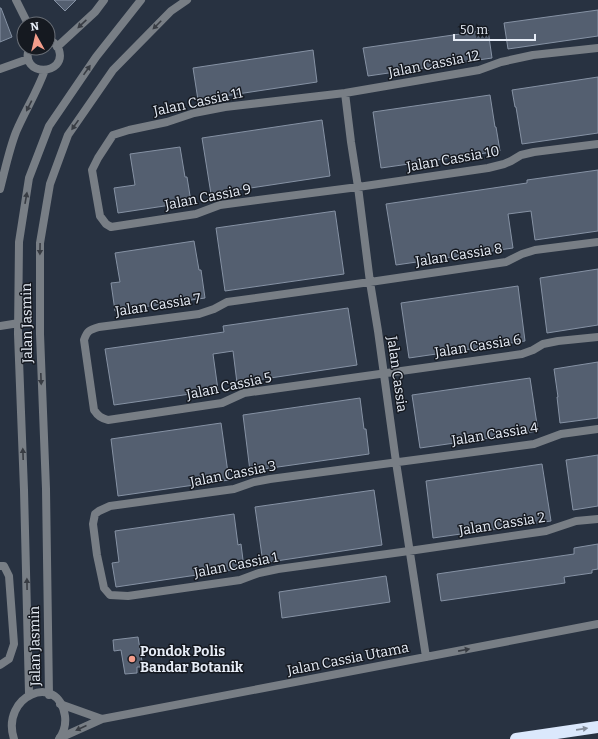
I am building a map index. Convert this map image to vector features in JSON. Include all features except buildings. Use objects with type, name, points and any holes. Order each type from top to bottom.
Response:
[{"type":"highway","points":[[516,739],[598,727]]},
{"type":"street","points":[[16,0],[24,16]]},
{"type":"street","points":[[28,56],[32,66],[37,69],[45,70],[53,68],[59,59],[60,53],[57,47],[94,12],[104,0]]},
{"type":"street","name":"Jalan Jasmin","points":[[29,693],[18,242],[29,178],[49,126],[96,57],[141,0]]},
{"type":"street","name":"Jalan Jasmin","points":[[49,695],[46,489],[40,334],[40,244],[50,184],[68,135],[113,70],[171,11],[187,0]]},
{"type":"street","name":"Jalan Cassia 12","points":[[345,93],[479,70],[501,62],[533,55],[598,48]]},
{"type":"street","points":[[0,69],[28,59]]},
{"type":"street","points":[[0,189],[16,134],[40,84],[45,70]]},
{"type":"street","name":"Jalan Cassia 11","points":[[94,184],[92,170],[112,135],[167,122],[194,113],[225,107],[345,93]]},
{"type":"street","name":"Jalan Cassia","points":[[345,93],[370,282],[426,657]]},
{"type":"street","name":"Jalan Cassia 10","points":[[358,187],[488,168],[504,164],[522,155],[534,152],[598,144]]},
{"type":"street","name":"Jalan Cassia 9","points":[[94,184],[100,216],[106,224],[112,226],[196,214],[220,205],[358,187]]},
{"type":"street","name":"Jalan Cassia 8","points":[[370,282],[506,262],[522,254],[535,250],[598,242]]},
{"type":"street","name":"Jalan Cassia 7","points":[[88,375],[84,340],[87,333],[92,329],[199,314],[214,309],[227,302],[370,282]]},
{"type":"street","points":[[0,326],[19,323]]},
{"type":"street","name":"Jalan Cassia 6","points":[[384,373],[522,354],[543,344],[598,337]]},
{"type":"street","name":"Jalan Cassia 5","points":[[88,375],[94,410],[101,418],[108,420],[222,403],[244,393],[384,373]]},
{"type":"street","name":"Jalan Cassia 4","points":[[396,462],[534,444],[561,434],[598,429]]},
{"type":"street","name":"Jalan Cassia 3","points":[[98,555],[93,524],[95,514],[110,506],[234,490],[254,482],[270,479],[396,462]]},
{"type":"street","name":"Jalan Cassia 2","points":[[409,551],[546,531],[576,522],[598,519]]},
{"type":"street","name":"Jalan Cassia 1","points":[[98,555],[104,588],[110,595],[128,596],[240,580],[259,573],[278,569],[409,551]]},
{"type":"street","points":[[0,566],[4,566],[9,576],[14,644],[8,659],[0,665]]},
{"type":"street","name":"Jalan Cassia Utama","points":[[60,738],[102,719],[598,624]]},
{"type":"street","points":[[14,739],[10,733],[6,717],[10,708],[21,696],[36,692],[43,692],[55,698],[60,704],[66,721],[60,738]]},
{"type":"street","points":[[60,704],[102,719]]},
{"type":"place","name":"Pondok Polis Bandar Botanik","points":[[132,659]]}]
